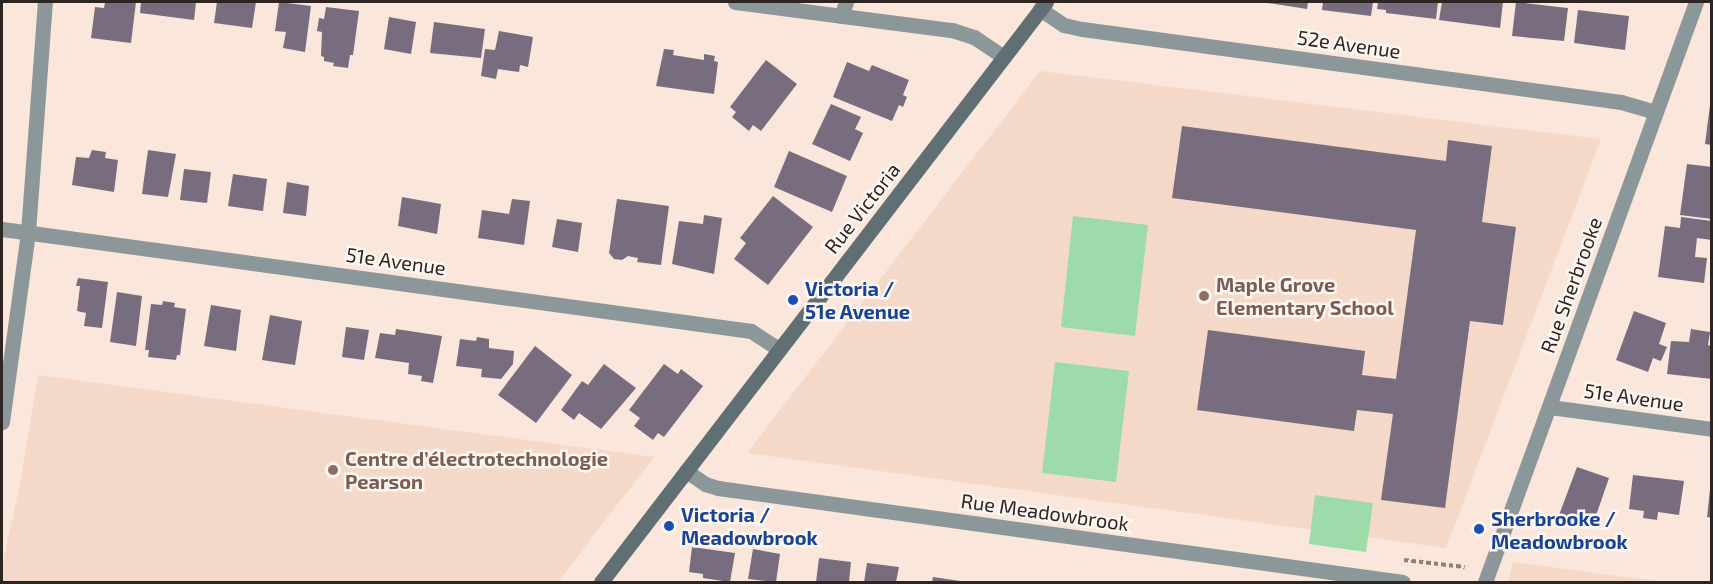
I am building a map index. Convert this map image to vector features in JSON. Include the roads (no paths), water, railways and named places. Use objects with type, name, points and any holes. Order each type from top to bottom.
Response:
[{"type":"main road","name":"Rue Victoria","points":[[601,582],[1043,5]]},
{"type":"street","points":[[2,422],[28,232],[45,2]]},
{"type":"street","points":[[735,2],[843,9],[961,32],[983,42],[1004,57]]},
{"type":"street","name":"Rue Sherbrooke","points":[[1485,582],[1696,2]]},
{"type":"street","name":"52e Avenue","points":[[1043,5],[1064,25],[1082,29],[1621,102],[1656,112]]},
{"type":"street","name":"51e Avenue","points":[[2,229],[751,331],[779,349]]},
{"type":"street","name":"51e Avenue","points":[[1550,407],[1712,429]]},
{"type":"street","name":"Rue Meadowbrook","points":[[686,471],[705,484],[718,488],[1403,582]]},
{"type":"place","name":"Maple Grove Elementary School","points":[[1204,296]]},
{"type":"place","name":"Victoria / 51e Avenue","points":[[793,300]]},
{"type":"place","name":"Centre d’électrotechnologie Pearson","points":[[333,470]]},
{"type":"place","name":"Victoria / Meadowbrook","points":[[669,526]]},
{"type":"place","name":"Sherbrooke / Meadowbrook","points":[[1479,529]]}]
